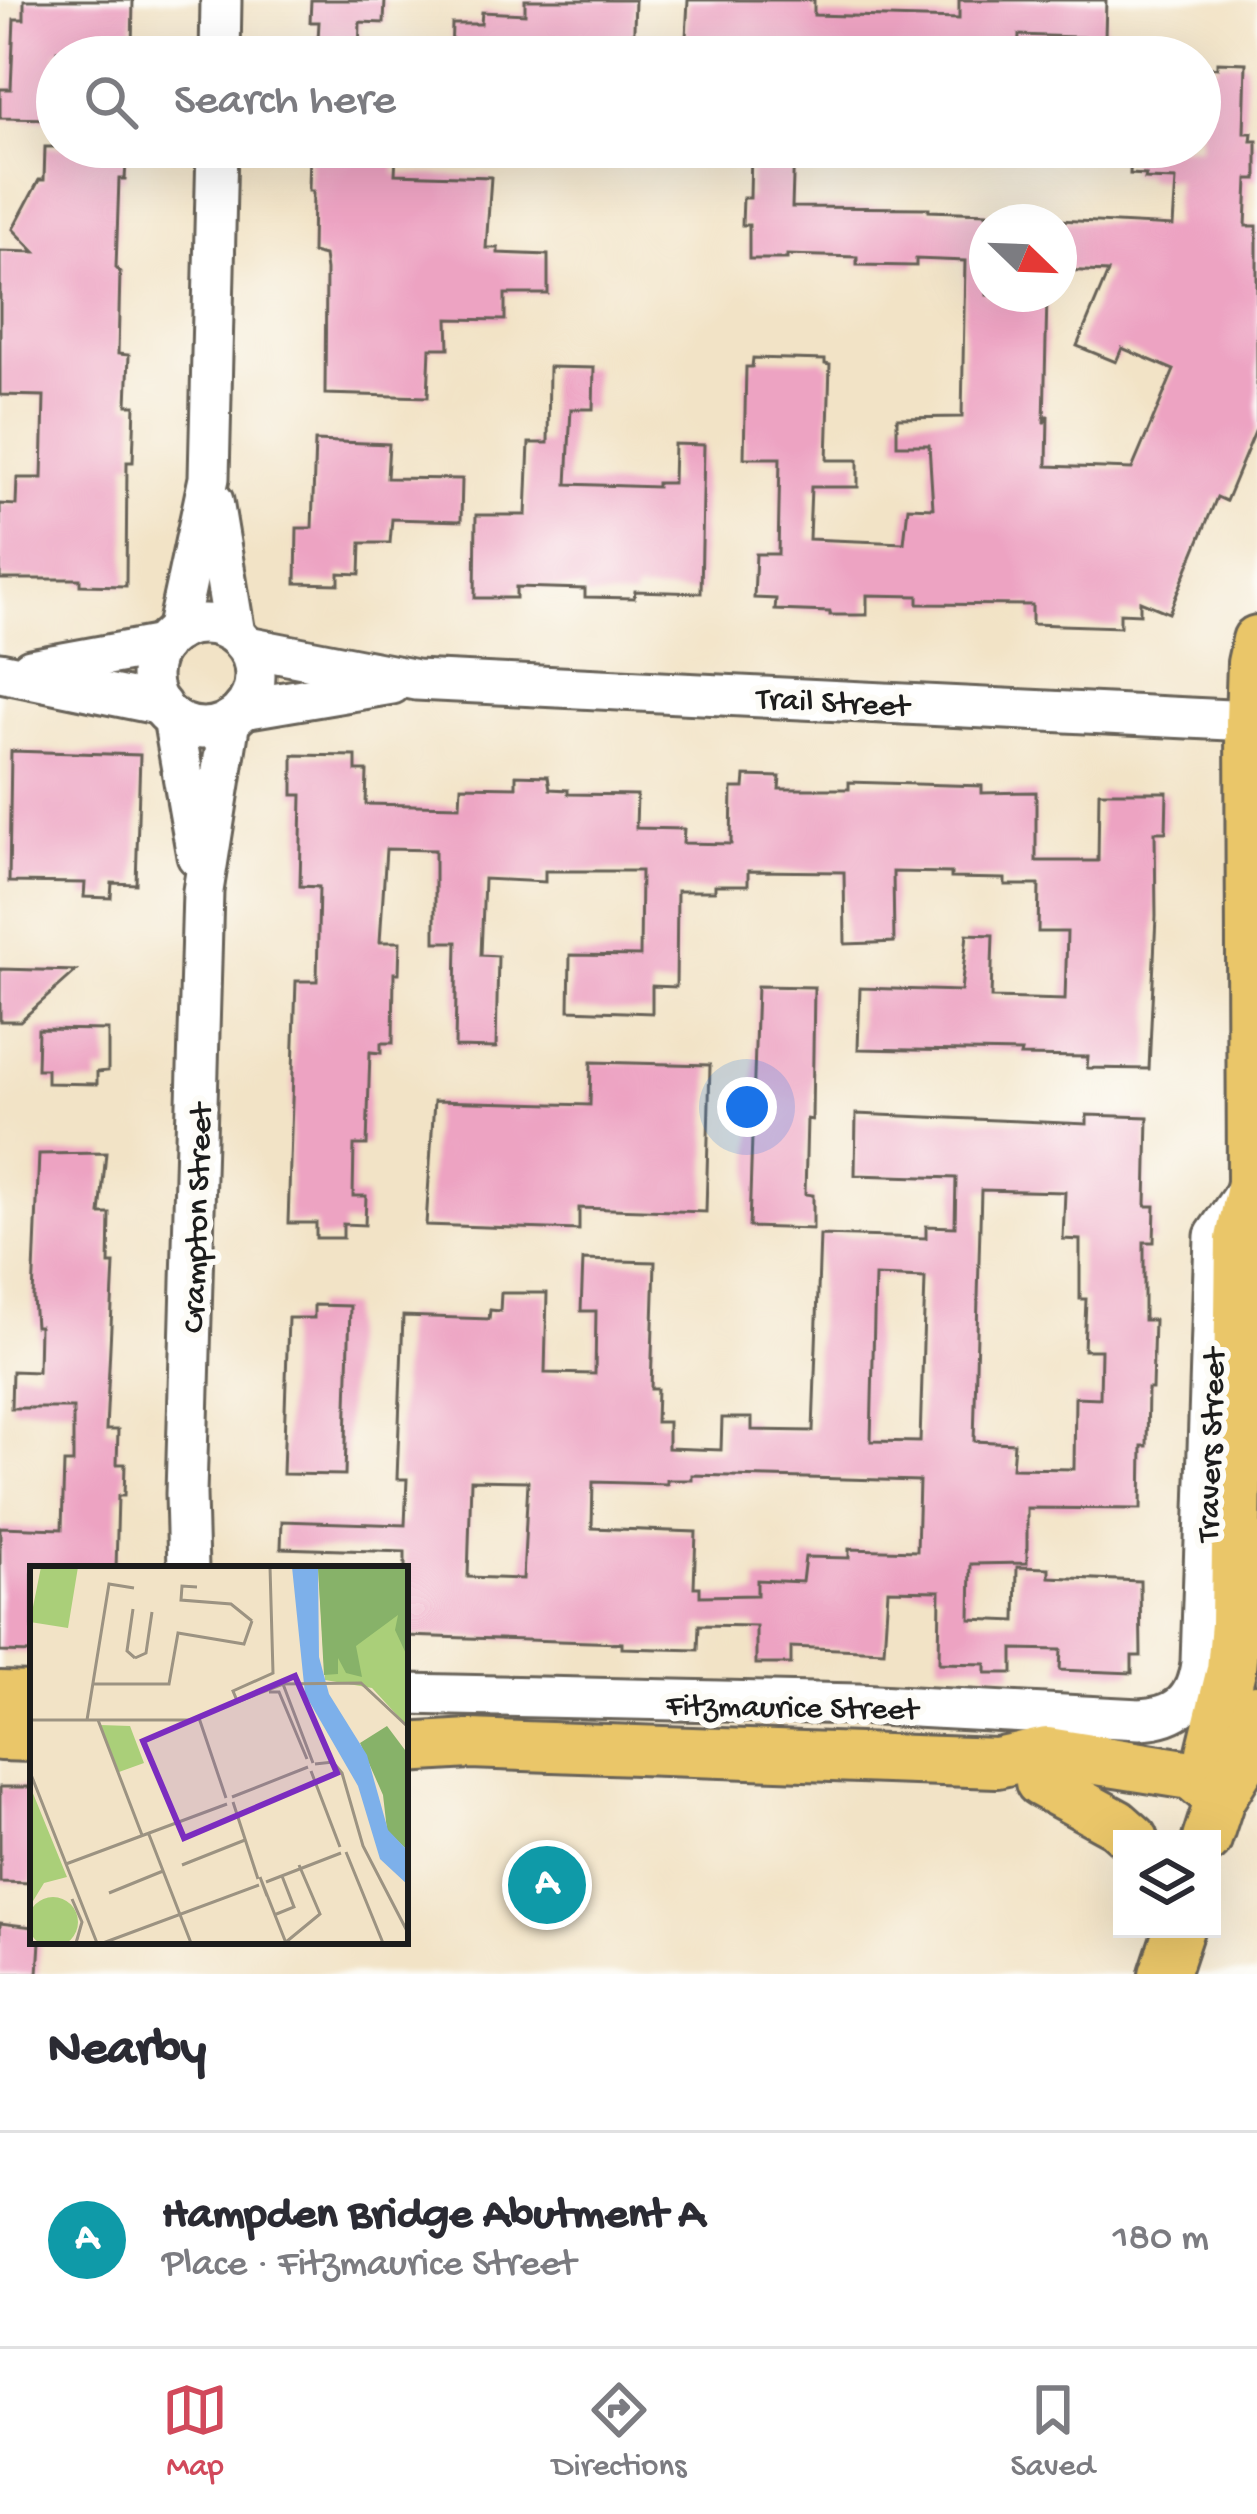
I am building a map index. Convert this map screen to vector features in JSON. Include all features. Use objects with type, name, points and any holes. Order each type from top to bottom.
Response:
[{"type":"main road","name":"Travers Street","points":[[1214,1819],[1211,1752],[1233,1647],[1240,1239],[1255,1188],[1250,721],[1257,640]]},
{"type":"main road","points":[[0,1696],[30,1697]]},
{"type":"main road","points":[[1214,1819],[1246,1757],[1257,1709]]},
{"type":"main road","name":"Fitzmaurice Street","points":[[408,1734],[470,1744]]},
{"type":"main road","points":[[0,1736],[30,1737]]},
{"type":"main road","name":"Fitzmaurice Street","points":[[408,1748],[470,1744],[997,1763],[1047,1752],[1191,1775],[1214,1819]]},
{"type":"main road","name":"Fitzmaurice Street","points":[[997,1763],[1040,1783],[1182,1807],[1214,1819]]},
{"type":"main road","points":[[1040,1783],[1124,1830]]},
{"type":"street","points":[[220,36],[221,0]]},
{"type":"street","points":[[7,672],[167,712],[201,728],[236,715],[256,679],[241,640],[209,478],[216,168]]},
{"type":"street","points":[[167,712],[151,675],[169,638],[209,478]]},
{"type":"street","points":[[7,672],[169,638],[206,623],[241,640]]},
{"type":"street","name":"Trail Street","points":[[241,640],[416,680],[1250,721]]},
{"type":"street","name":"Trail Street","points":[[236,715],[416,680]]},
{"type":"street","name":"Crampton Street","points":[[167,712],[203,891]]},
{"type":"street","name":"Crampton Street","points":[[184,1561],[203,891],[236,715]]},
{"type":"street","name":"Travers Street","points":[[1178,1712],[1192,1697],[1201,1663],[1215,1236],[1255,1188]]},
{"type":"street","name":"Fitzmaurice Street","points":[[408,1694],[858,1704],[1140,1719],[1178,1712]]},
{"type":"building","points":[[24,0],[133,0],[132,36],[36,36],[36,119],[0,118],[0,89],[11,89],[14,19],[24,19]]},
{"type":"building","points":[[311,0],[385,0],[384,23],[360,22],[360,36],[318,36],[319,22],[310,22]]},
{"type":"building","points":[[525,0],[635,0],[634,36],[452,36],[452,24],[481,24],[482,12],[525,14]]},
{"type":"building","points":[[688,0],[814,0],[814,15],[959,19],[959,0],[1106,0],[1105,36],[686,36]]},
{"type":"building","points":[[1221,62],[1246,63],[1244,133],[1252,133],[1251,141],[1257,141],[1257,179],[1248,179],[1246,226],[1257,226],[1257,427],[1226,501],[1217,497],[1169,613],[1140,601],[1140,614],[1120,613],[1120,627],[1032,624],[1032,605],[918,604],[918,596],[867,595],[867,615],[830,615],[775,610],[776,599],[754,598],[756,554],[778,554],[780,458],[744,458],[746,367],[752,367],[753,358],[825,360],[830,365],[827,460],[858,460],[858,487],[811,487],[809,539],[904,543],[908,507],[933,508],[929,445],[897,445],[897,418],[962,417],[965,261],[916,259],[916,266],[857,265],[857,257],[749,259],[749,225],[742,225],[743,198],[750,198],[751,168],[793,168],[792,207],[969,212],[969,312],[1047,312],[1047,466],[1132,469],[1174,370],[1122,348],[1116,362],[1077,346],[1108,272],[1077,271],[1077,221],[1173,226],[1176,180],[1145,179],[1146,175],[1130,174],[1130,168],[1221,168]]},
{"type":"building","points":[[44,168],[126,168],[125,179],[119,179],[116,268],[120,272],[118,354],[129,355],[127,405],[135,405],[133,462],[127,462],[126,586],[80,585],[80,579],[0,579],[0,504],[16,505],[17,478],[42,478],[44,396],[0,395],[0,251],[35,252],[13,229],[39,180],[44,180]]},
{"type":"building","points":[[310,168],[395,168],[395,174],[491,177],[486,248],[498,248],[498,253],[548,255],[548,294],[505,294],[505,320],[448,319],[449,348],[430,348],[428,397],[325,394],[326,270],[324,256],[312,253],[313,191],[309,191]]},
{"type":"building","points":[[549,367],[594,368],[593,409],[571,409],[567,484],[657,487],[657,483],[673,483],[674,444],[704,445],[701,593],[635,591],[634,598],[585,597],[585,589],[516,587],[516,598],[475,598],[476,515],[526,515],[529,443],[548,443]]},
{"type":"building","points":[[315,441],[389,444],[387,478],[462,479],[461,521],[392,519],[390,543],[361,543],[360,574],[339,573],[339,584],[296,583],[297,528],[312,528]]},
{"type":"building","points":[[11,751],[140,755],[136,884],[112,883],[111,898],[84,897],[85,883],[9,882]]},
{"type":"building","points":[[293,755],[356,756],[356,771],[367,771],[366,804],[460,806],[461,786],[516,787],[516,775],[548,776],[550,789],[568,790],[568,794],[637,795],[636,828],[684,829],[683,843],[731,844],[732,788],[744,788],[745,776],[780,777],[779,789],[849,789],[849,782],[982,786],[982,793],[1036,792],[1036,861],[1098,861],[1099,792],[1167,792],[1166,832],[1155,832],[1149,1069],[1087,1068],[1088,1057],[1020,1056],[1021,1052],[858,1049],[860,988],[961,991],[967,934],[993,935],[991,998],[1065,1000],[1067,932],[1038,932],[1039,885],[951,878],[951,873],[893,872],[894,942],[845,944],[844,872],[748,871],[748,885],[677,891],[676,987],[652,986],[652,1013],[569,1010],[570,955],[640,956],[641,871],[545,871],[545,882],[484,879],[481,955],[498,956],[496,1048],[455,1047],[457,942],[435,942],[435,850],[386,849],[380,942],[400,942],[399,973],[394,973],[393,1043],[381,1043],[381,1053],[370,1052],[367,1145],[354,1145],[353,1196],[366,1196],[365,1225],[343,1224],[343,1238],[316,1238],[316,1223],[288,1223],[296,981],[317,981],[319,887],[300,886],[302,795],[293,795]]},
{"type":"building","points":[[0,969],[76,971],[20,1021],[0,1021]]},
{"type":"building","points":[[757,986],[814,987],[812,1120],[807,1119],[805,1194],[813,1195],[813,1229],[749,1227]]},
{"type":"building","points":[[38,1029],[108,1030],[108,1071],[97,1072],[97,1084],[47,1083],[47,1069],[37,1069]]},
{"type":"building","points":[[591,1062],[710,1065],[706,1212],[579,1208],[579,1230],[426,1225],[434,1101],[590,1105]]},
{"type":"building","points":[[856,1114],[1087,1124],[1087,1115],[1148,1117],[1146,1206],[1155,1206],[1154,1242],[1144,1242],[1144,1320],[1154,1320],[1141,1509],[1027,1508],[1027,1563],[971,1564],[970,1619],[1016,1621],[1017,1567],[1049,1568],[1049,1577],[1140,1581],[1141,1656],[1132,1656],[1132,1673],[1060,1670],[1061,1650],[1013,1649],[1013,1673],[986,1673],[986,1664],[939,1663],[940,1591],[888,1590],[884,1651],[791,1647],[791,1664],[756,1664],[756,1626],[699,1625],[698,1650],[408,1636],[405,1552],[281,1548],[282,1521],[405,1525],[407,1479],[397,1479],[403,1316],[489,1319],[490,1310],[500,1311],[501,1293],[547,1293],[545,1373],[595,1374],[596,1311],[581,1311],[583,1260],[655,1262],[651,1389],[657,1389],[656,1422],[668,1422],[668,1448],[721,1450],[722,1418],[752,1418],[752,1430],[813,1431],[820,1235],[926,1238],[926,1226],[955,1227],[956,1178],[855,1175]],"holes":[[[981,1190],[1065,1192],[1063,1239],[1080,1240],[1080,1299],[1086,1299],[1084,1350],[1101,1350],[1100,1398],[1075,1397],[1074,1469],[1012,1468],[1014,1443],[974,1441]],[[875,1276],[925,1278],[920,1442],[871,1441]],[[692,1475],[919,1481],[917,1551],[849,1549],[849,1558],[805,1557],[802,1582],[757,1580],[757,1595],[700,1596],[700,1587],[694,1587],[696,1532],[592,1528],[593,1482],[667,1484],[667,1480],[692,1480]],[[471,1480],[528,1481],[523,1579],[468,1577]]]},
{"type":"building","points":[[106,1153],[100,1214],[110,1214],[109,1264],[114,1264],[106,1430],[118,1430],[117,1464],[125,1464],[124,1496],[118,1496],[116,1566],[30,1566],[30,1653],[0,1652],[0,1527],[62,1529],[64,1463],[73,1463],[73,1408],[11,1408],[12,1371],[38,1372],[39,1326],[35,1326],[33,1298],[39,1154]]},
{"type":"building","points":[[314,1305],[350,1306],[345,1475],[283,1474],[288,1318],[314,1318]]},
{"type":"building","points":[[0,1787],[30,1787],[30,1883],[0,1882]]},
{"type":"building","points":[[0,1923],[30,1927],[30,1944],[40,1944],[38,1974],[0,1974]]},
{"type":"place","name":"Hampden Bridge Abutment A","points":[[547,1885]]}]
